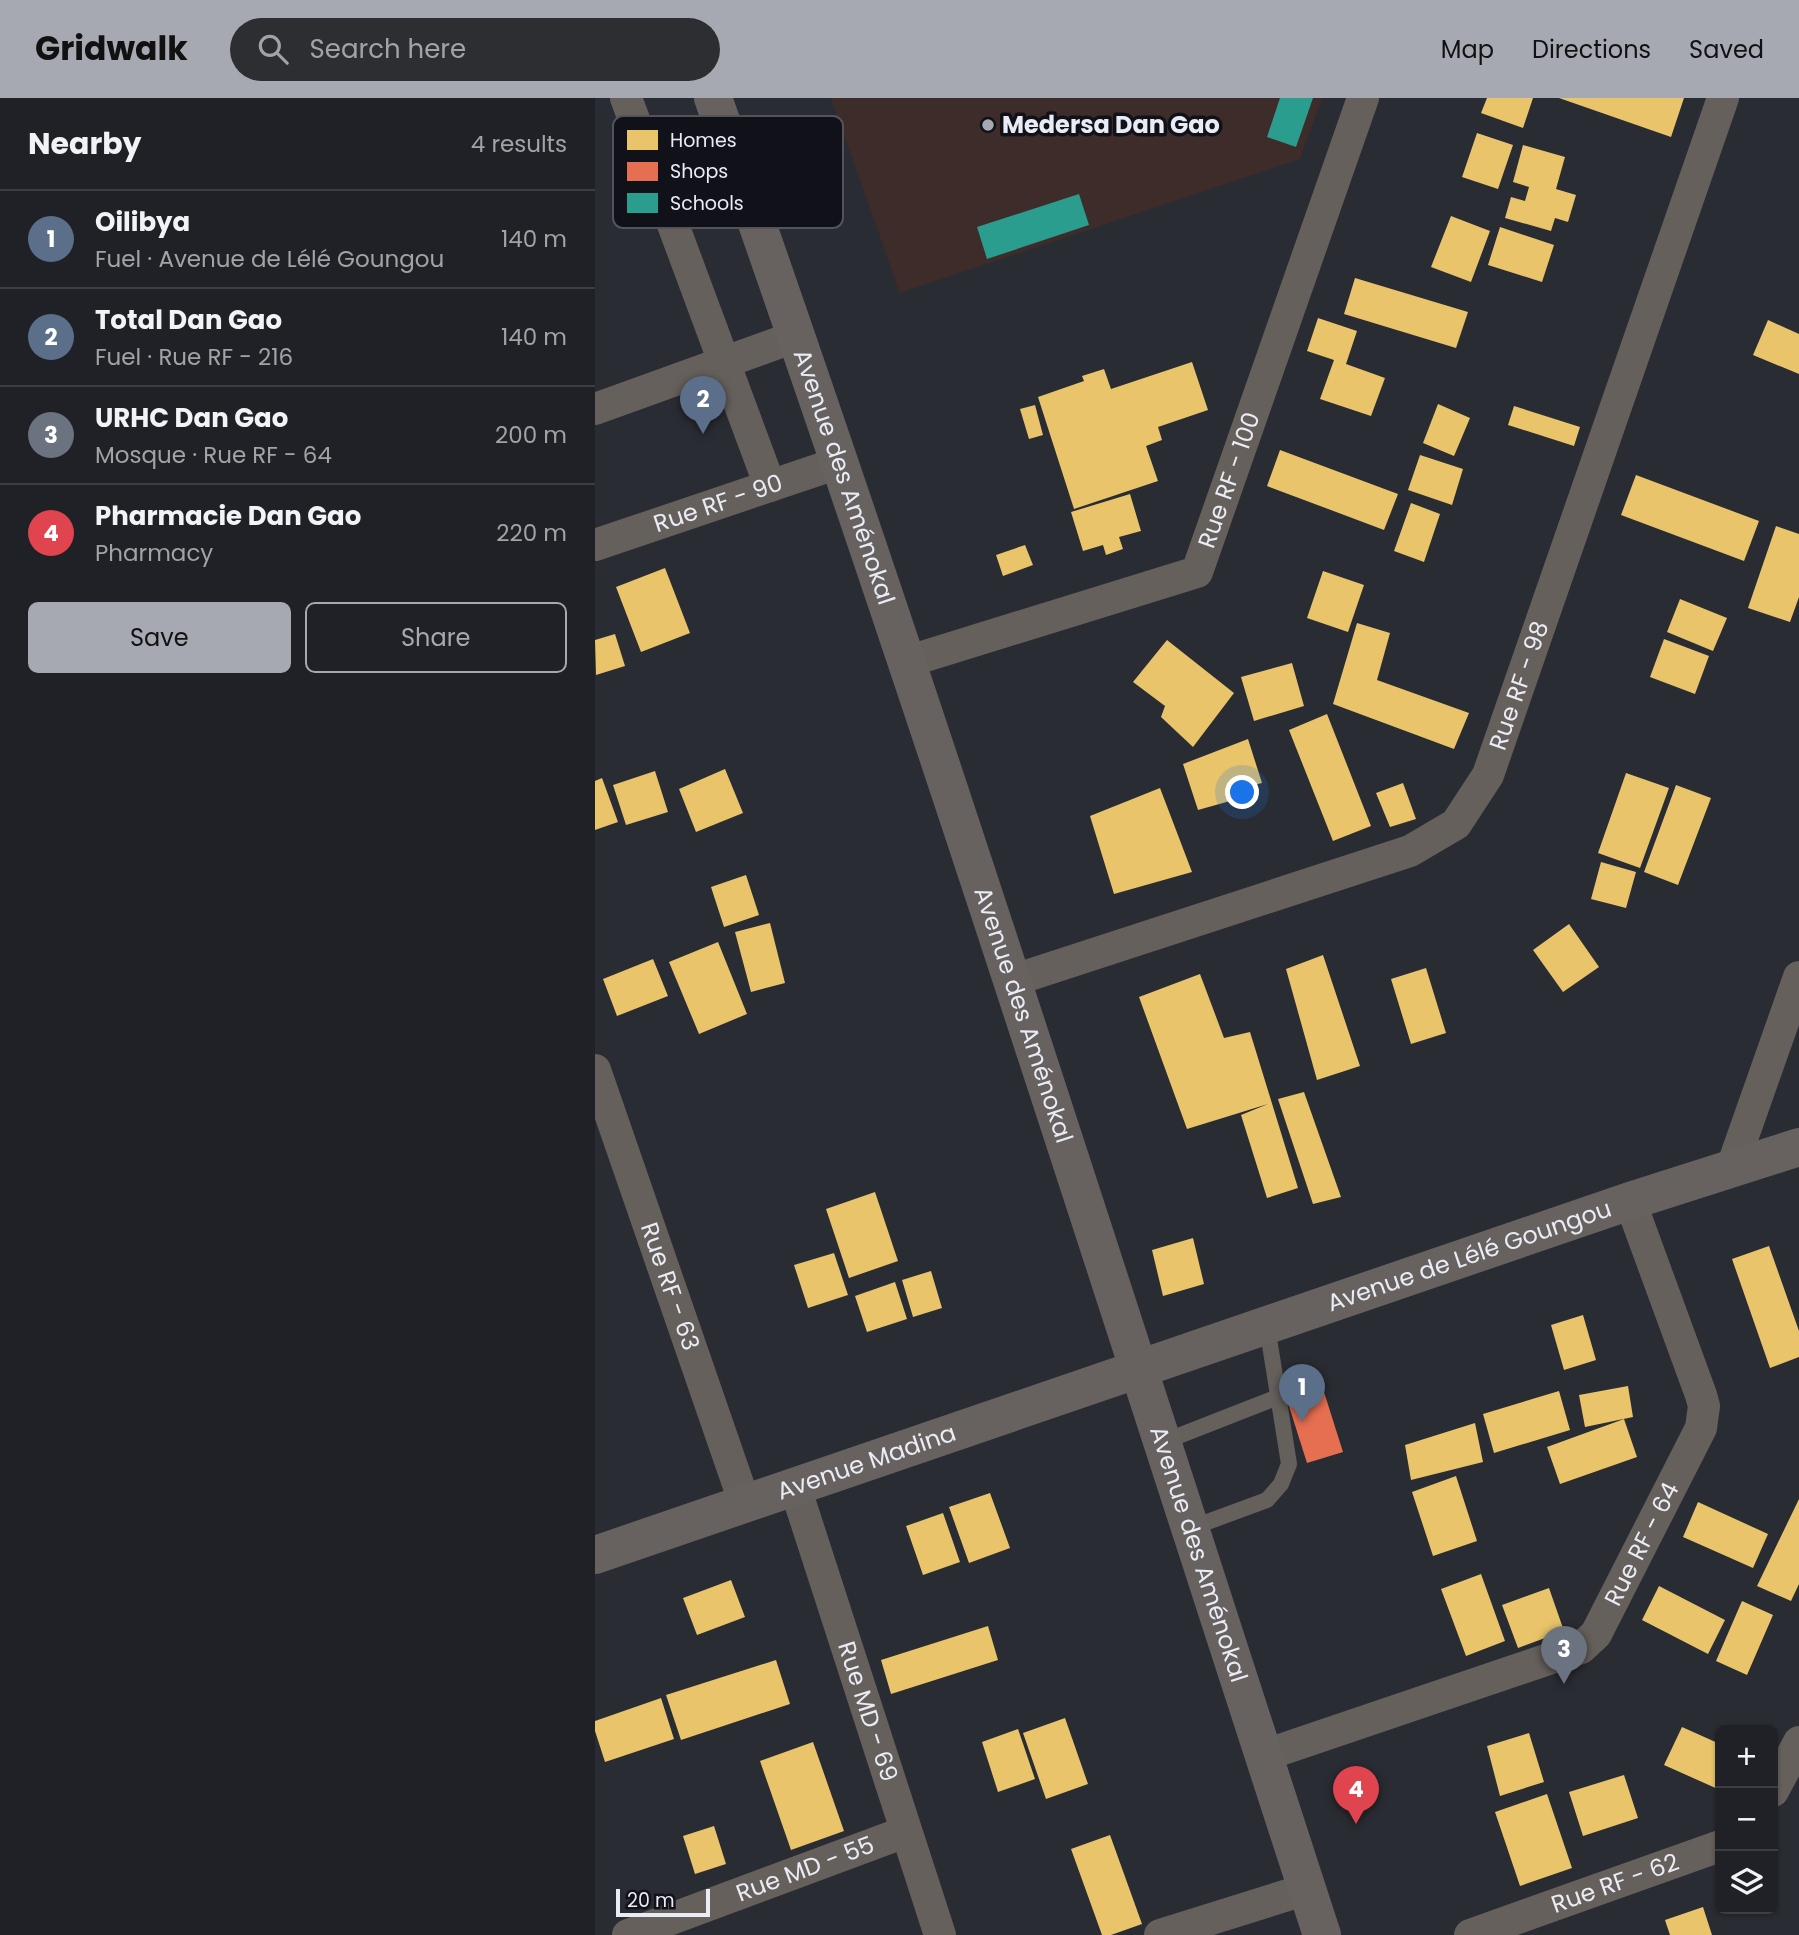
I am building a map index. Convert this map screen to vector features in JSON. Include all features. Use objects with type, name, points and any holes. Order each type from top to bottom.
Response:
[{"type":"main road","name":"Avenue des Aménokal","points":[[713,98],[719,116]]},
{"type":"main road","name":"Avenue des Aménokal","points":[[759,228],[841,462],[905,662],[1014,980],[1322,1935]]},
{"type":"main road","name":"Avenue de Lélé Goungou","points":[[1140,1370],[1630,1201],[1799,1147]]},
{"type":"main road","name":"Avenue Madina","points":[[595,1555],[1140,1370]]},
{"type":"street","points":[[626,98],[633,116]]},
{"type":"street","name":"Rue RF - 100","points":[[905,662],[1197,572],[1363,98]]},
{"type":"street","name":"Rue RF - 98","points":[[1014,980],[1410,851],[1456,824],[1488,775],[1723,98]]},
{"type":"street","points":[[674,228],[769,486]]},
{"type":"street","points":[[595,409],[797,337]]},
{"type":"street","name":"Rue RF - 90","points":[[595,545],[841,462]]},
{"type":"street","points":[[1731,1170],[1799,977]]},
{"type":"street","name":"Rue RF - 63","points":[[595,1070],[745,1504]]},
{"type":"street","name":"Rue RF - 64","points":[[1265,1755],[1581,1648],[1596,1634],[1701,1427],[1703,1415],[1701,1395],[1630,1201]]},
{"type":"street","name":"Rue MD - 69","points":[[795,1487],[940,1935]]},
{"type":"street","points":[[1775,1788],[1799,1742]]},
{"type":"street","name":"Rue MD - 55","points":[[628,1935],[905,1832]]},
{"type":"street","name":"Rue RF - 62","points":[[1470,1935],[1715,1848]]},
{"type":"street","points":[[1160,1935],[1307,1889]]},
{"type":"lane","points":[[1191,1528],[1267,1500],[1281,1484],[1289,1464],[1267,1326]]},
{"type":"lane","points":[[1163,1442],[1278,1397]]},
{"type":"shaded area","points":[[831,98],[1322,98],[1300,159],[900,293],[843,132],[843,116],[837,116]]},
{"type":"building: Homes","points":[[1487,98],[1533,98],[1523,128],[1481,113]]},
{"type":"building: Homes","points":[[1559,98],[1684,98],[1671,137]]},
{"type":"building: Homes","points":[[1477,133],[1513,145],[1498,189],[1462,177]]},
{"type":"building: Homes","points":[[1523,145],[1565,157],[1556,189],[1576,195],[1568,222],[1555,218],[1551,231],[1505,218],[1511,197],[1525,201],[1529,187],[1513,182]]},
{"type":"building: Homes","points":[[1451,216],[1490,231],[1471,282],[1431,267]]},
{"type":"building: Homes","points":[[1500,227],[1554,245],[1542,282],[1488,265]]},
{"type":"building: Homes","points":[[1355,278],[1468,312],[1456,348],[1344,314]]},
{"type":"building: Homes","points":[[1318,318],[1357,331],[1346,364],[1385,378],[1371,416],[1320,399],[1334,360],[1307,351]]},
{"type":"building: Homes","points":[[1768,320],[1799,334],[1799,374],[1753,355]]},
{"type":"building: Homes","points":[[1192,362],[1208,410],[1158,427],[1162,440],[1146,446],[1158,481],[1074,509],[1038,397],[1084,381],[1082,376],[1104,369],[1111,389]]},
{"type":"building: Homes","points":[[1438,404],[1470,418],[1454,456],[1423,443]]},
{"type":"building: Homes","points":[[1035,405],[1043,435],[1029,439],[1020,409]]},
{"type":"building: Homes","points":[[1514,406],[1580,427],[1574,446],[1508,425]]},
{"type":"building: Homes","points":[[1280,450],[1398,494],[1384,530],[1267,486]]},
{"type":"building: Homes","points":[[1420,455],[1463,469],[1452,505],[1408,490]]},
{"type":"building: Homes","points":[[1636,475],[1759,521],[1744,561],[1621,515]]},
{"type":"building: Homes","points":[[1130,494],[1141,531],[1119,537],[1123,549],[1106,555],[1103,545],[1083,551],[1071,512]]},
{"type":"building: Homes","points":[[1411,503],[1440,514],[1424,562],[1394,551]]},
{"type":"building: Homes","points":[[1776,526],[1799,534],[1799,597],[1790,622],[1748,608]]},
{"type":"building: Homes","points":[[1025,545],[1033,565],[1003,576],[996,555]]},
{"type":"building: Homes","points":[[665,568],[690,633],[641,652],[616,587]]},
{"type":"building: Homes","points":[[1323,571],[1364,585],[1348,632],[1307,618]]},
{"type":"building: Homes","points":[[1680,599],[1727,618],[1713,651],[1667,632]]},
{"type":"building: Homes","points":[[1357,623],[1390,633],[1377,680],[1469,713],[1454,749],[1333,704]]},
{"type":"building: Homes","points":[[615,634],[625,666],[596,675],[595,640]]},
{"type":"building: Homes","points":[[1664,639],[1709,656],[1695,694],[1650,677]]},
{"type":"building: Homes","points":[[1167,640],[1234,693],[1193,747],[1161,717],[1165,706],[1133,682]]},
{"type":"building: Homes","points":[[1292,663],[1304,706],[1254,721],[1241,677]]},
{"type":"building: Homes","points":[[1327,714],[1371,826],[1333,841],[1289,730]]},
{"type":"building: Homes","points":[[1248,739],[1262,783],[1226,792],[1230,801],[1198,810],[1183,764]]},
{"type":"building: Homes","points":[[725,769],[743,813],[696,832],[679,789]]},
{"type":"building: Homes","points":[[655,771],[668,812],[626,825],[613,785]]},
{"type":"building: Homes","points":[[1626,773],[1669,788],[1640,868],[1598,853]]},
{"type":"building: Homes","points":[[602,778],[618,822],[595,830],[595,781]]},
{"type":"building: Homes","points":[[1403,783],[1416,819],[1390,827],[1376,793]]},
{"type":"building: Homes","points":[[1676,785],[1711,798],[1678,885],[1644,872]]},
{"type":"building: Homes","points":[[1160,788],[1192,872],[1114,894],[1090,816]]},
{"type":"building: Homes","points":[[1601,862],[1636,872],[1626,908],[1591,899]]},
{"type":"building: Homes","points":[[746,875],[759,915],[724,927],[711,887]]},
{"type":"building: Homes","points":[[770,923],[785,983],[751,992],[735,932]]},
{"type":"building: Homes","points":[[1569,924],[1599,967],[1563,992],[1533,950]]},
{"type":"building: Homes","points":[[718,942],[747,1014],[699,1034],[669,962]]},
{"type":"building: Homes","points":[[1323,955],[1360,1066],[1317,1080],[1286,969]]},
{"type":"building: Homes","points":[[653,959],[668,996],[617,1016],[603,979]]},
{"type":"building: Homes","points":[[1426,968],[1446,1033],[1411,1044],[1391,979]]},
{"type":"building: Homes","points":[[1200,974],[1224,1038],[1250,1032],[1298,1188],[1267,1198],[1241,1115],[1268,1104],[1187,1129],[1139,997]]},
{"type":"building: Homes","points":[[1304,1092],[1341,1197],[1313,1204],[1278,1099]]},
{"type":"building: Homes","points":[[875,1192],[898,1261],[849,1278],[826,1209]]},
{"type":"building: Homes","points":[[1193,1238],[1204,1284],[1163,1296],[1152,1250]]},
{"type":"building: Homes","points":[[1769,1246],[1799,1331],[1799,1357],[1770,1368],[1732,1259]]},
{"type":"building: Homes","points":[[834,1253],[848,1295],[808,1308],[794,1265]]},
{"type":"building: Homes","points":[[931,1271],[942,1308],[913,1317],[902,1280]]},
{"type":"building: Homes","points":[[895,1282],[907,1319],[867,1332],[855,1296]]},
{"type":"building: Homes","points":[[1583,1315],[1596,1360],[1564,1370],[1551,1325]]},
{"type":"building: Homes","points":[[1628,1386],[1633,1417],[1585,1427],[1579,1395]]},
{"type":"building: Homes","points":[[1559,1391],[1570,1430],[1494,1453],[1483,1414]]},
{"type":"building: Homes","points":[[1624,1419],[1637,1457],[1560,1484],[1547,1447]]},
{"type":"building: Homes","points":[[1475,1423],[1483,1462],[1411,1480],[1405,1445]]},
{"type":"building: Homes","points":[[1456,1476],[1477,1541],[1433,1556],[1412,1492]]},
{"type":"building: Homes","points":[[990,1493],[1010,1548],[969,1563],[949,1507]]},
{"type":"building: Homes","points":[[1799,1499],[1799,1584],[1791,1601],[1757,1586]]},
{"type":"building: Homes","points":[[1698,1502],[1768,1534],[1753,1568],[1683,1537]]},
{"type":"building: Homes","points":[[943,1513],[960,1562],[923,1575],[906,1526]]},
{"type":"building: Homes","points":[[1481,1574],[1505,1641],[1466,1656],[1441,1589]]},
{"type":"building: Homes","points":[[731,1580],[745,1617],[697,1635],[683,1598]]},
{"type":"building: Homes","points":[[1659,1586],[1725,1620],[1708,1654],[1642,1620]]},
{"type":"building: Homes","points":[[1549,1588],[1564,1631],[1518,1648],[1502,1605]]},
{"type":"building: Homes","points":[[1742,1601],[1773,1615],[1747,1675],[1716,1661]]},
{"type":"building: Homes","points":[[988,1626],[998,1660],[891,1694],[881,1660]]},
{"type":"building: Homes","points":[[776,1660],[790,1704],[681,1740],[666,1695]]},
{"type":"building: Homes","points":[[661,1698],[674,1739],[605,1762],[595,1731],[595,1721]]},
{"type":"building: Homes","points":[[1065,1718],[1088,1784],[1046,1799],[1023,1733]]},
{"type":"building: Homes","points":[[1682,1727],[1715,1742],[1715,1788],[1664,1765]]},
{"type":"building: Homes","points":[[1018,1729],[1035,1779],[998,1792],[982,1742]]},
{"type":"building: Homes","points":[[1529,1733],[1544,1782],[1500,1796],[1487,1746]]},
{"type":"building: Homes","points":[[813,1742],[844,1831],[791,1850],[760,1761]]},
{"type":"building: Homes","points":[[1624,1775],[1638,1818],[1583,1836],[1569,1792]]},
{"type":"building: Homes","points":[[1547,1794],[1572,1868],[1520,1886],[1495,1812]]},
{"type":"building: Homes","points":[[714,1826],[726,1864],[695,1874],[683,1836]]},
{"type":"building: Homes","points":[[1110,1835],[1142,1924],[1111,1935],[1102,1935],[1071,1849]]},
{"type":"building: Homes","points":[[1703,1907],[1712,1935],[1670,1935],[1665,1920]]},
{"type":"building: Shops","points":[[1324,1392],[1343,1452],[1307,1463],[1288,1403]]},
{"type":"building: Schools","points":[[1280,98],[1313,98],[1296,147],[1267,137]]},
{"type":"building: Schools","points":[[1079,194],[1089,225],[987,259],[977,227]]},
{"type":"place","name":"Medersa Dan Gao","points":[[988,125]]},
{"type":"place","name":"Total Dan Gao","points":[[703,434]]},
{"type":"place","name":"Oilibya","points":[[1302,1422]]},
{"type":"place","name":"URHC Dan Gao","points":[[1564,1684]]},
{"type":"place","name":"Pharmacie Dan Gao","points":[[1356,1824]]}]
